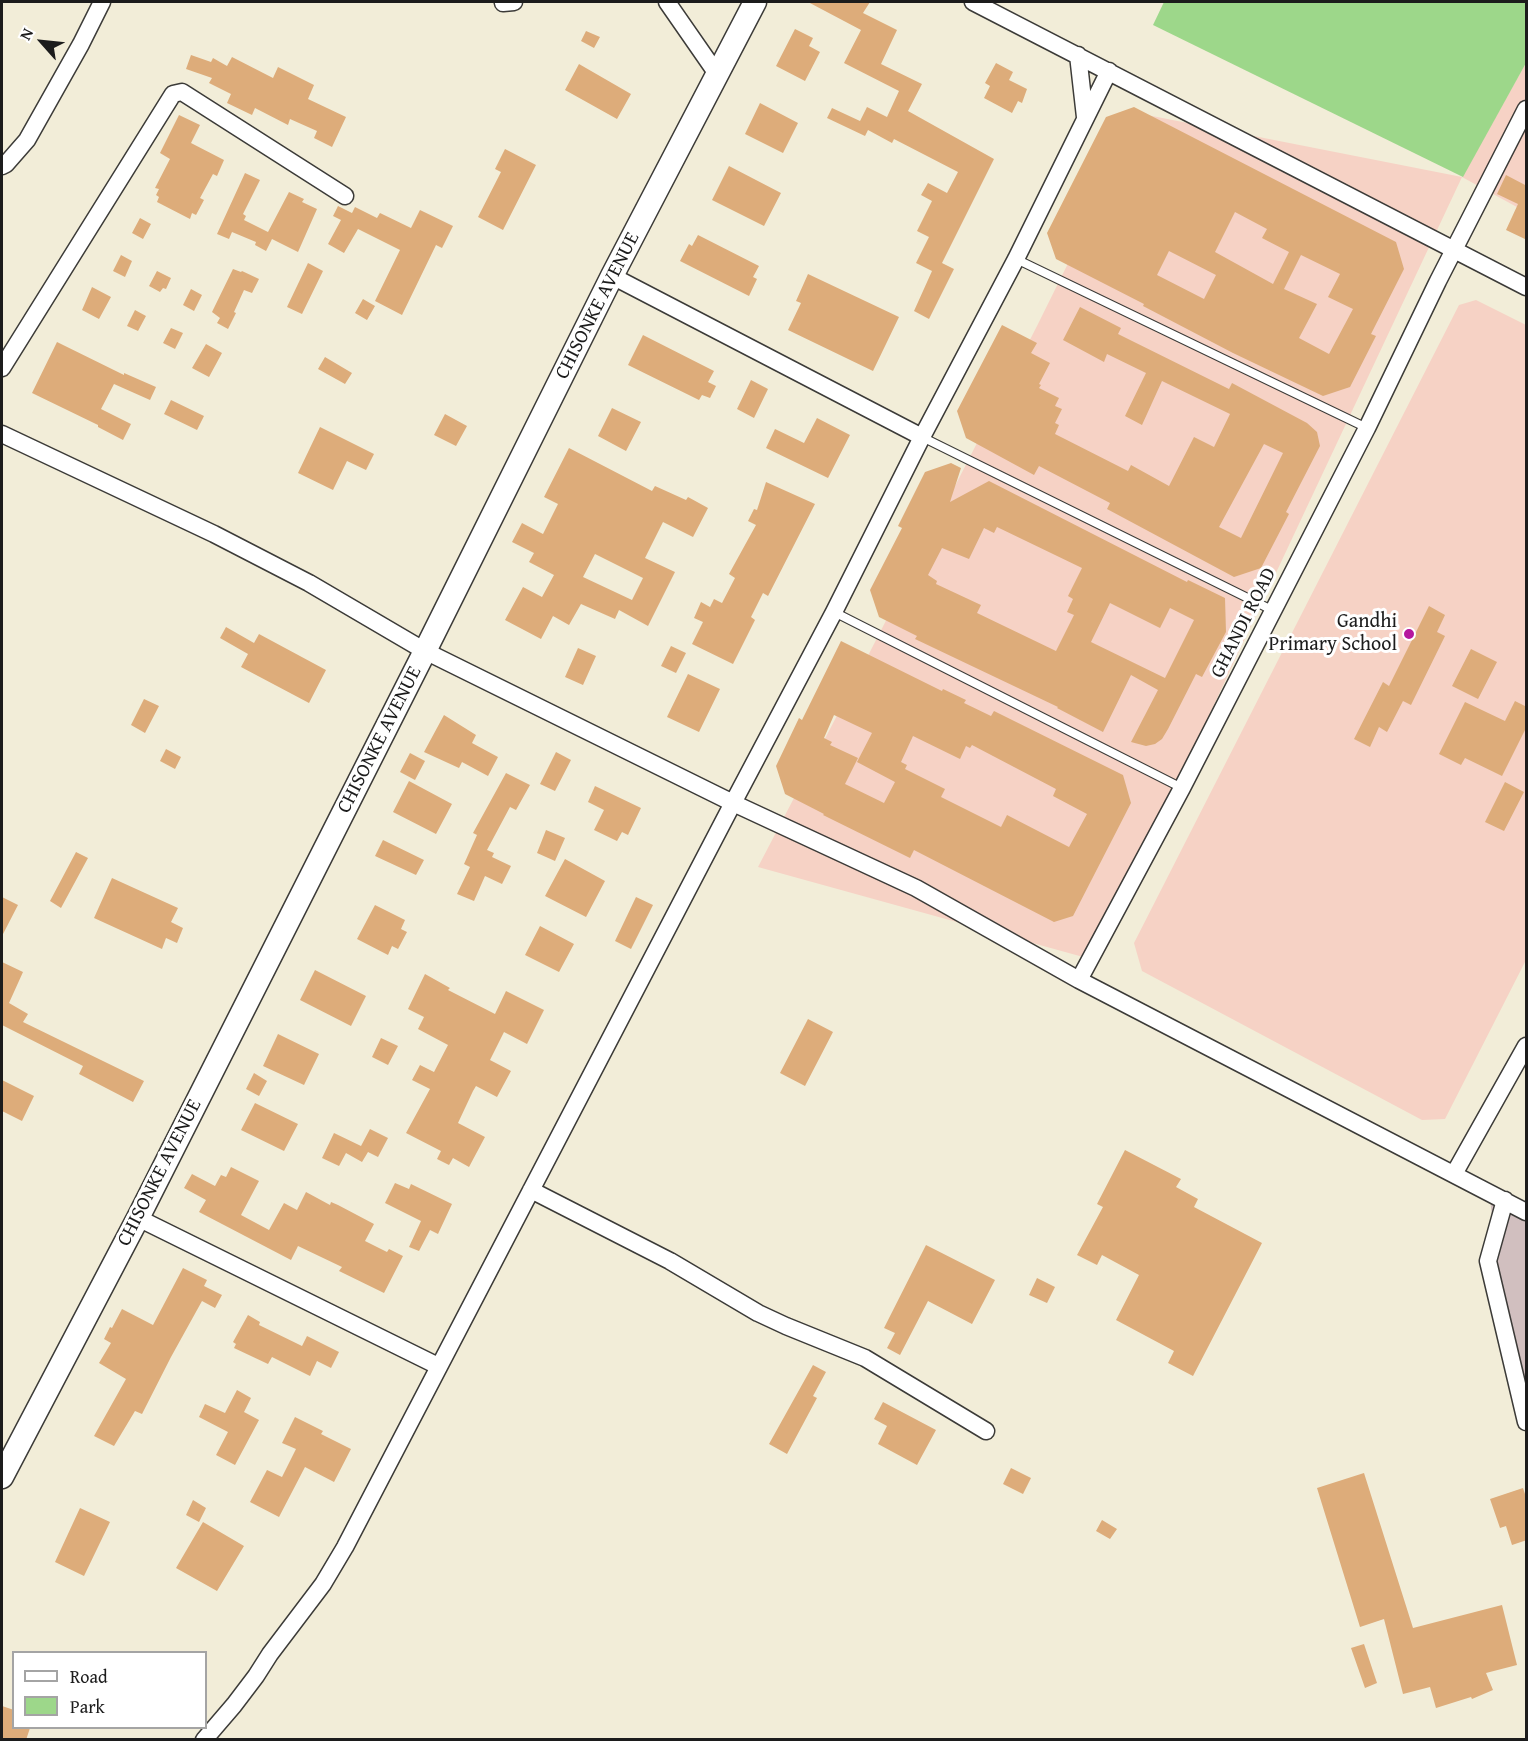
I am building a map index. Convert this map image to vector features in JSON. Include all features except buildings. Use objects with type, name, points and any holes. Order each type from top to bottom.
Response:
[{"type":"street","points":[[2,166],[27,140],[102,2]]},
{"type":"street","points":[[667,2],[717,74]]},
{"type":"street","name":"CHISONKE AVENUE","points":[[2,1477],[138,1218],[612,276],[755,2]]},
{"type":"street","points":[[973,2],[1527,287]]},
{"type":"street","points":[[1077,55],[1085,117]]},
{"type":"street","points":[[204,1740],[256,1676],[334,1566],[834,612],[922,437],[1016,259],[1109,71]]},
{"type":"street","points":[[2,368],[173,94],[182,92],[345,196]]},
{"type":"street","name":"GHANDI ROAD","points":[[1079,980],[1274,611],[1367,428],[1438,281],[1527,109]]},
{"type":"street","points":[[612,276],[922,437]]},
{"type":"street","points":[[2,434],[214,534],[309,583],[425,651],[733,803],[916,888],[1079,980],[1527,1212]]},
{"type":"street","points":[[1454,1174],[1506,1078],[1527,1046]]},
{"type":"street","points":[[531,1190],[670,1260],[758,1313],[865,1359],[986,1431]]},
{"type":"street","points":[[1505,1200],[1488,1261],[1527,1422]]},
{"type":"street","points":[[138,1218],[438,1366]]},
{"type":"lane","points":[[1016,259],[1367,428]]},
{"type":"lane","points":[[922,437],[1274,611]]},
{"type":"lane","points":[[834,612],[1182,788]]},
{"type":"shaded area","points":[[1526,63],[1526,212],[1462,177]]},
{"type":"shaded area","points":[[1142,114],[1462,177],[1094,960],[758,867],[1037,326]]},
{"type":"shaded area","name":"Gandhi Primary School","points":[[1476,300],[1526,325],[1526,960],[1445,1119],[1422,1120],[1142,971],[1134,943],[1459,305]]},
{"type":"shaded area","points":[[1490,1199],[1526,1218],[1526,1398],[1500,1282]]},
{"type":"green space","points":[[1164,2],[1526,2],[1526,63],[1463,177],[1153,25]]},
{"type":"place","name":"Gandhi Primary School","points":[[1409,634]]}]
